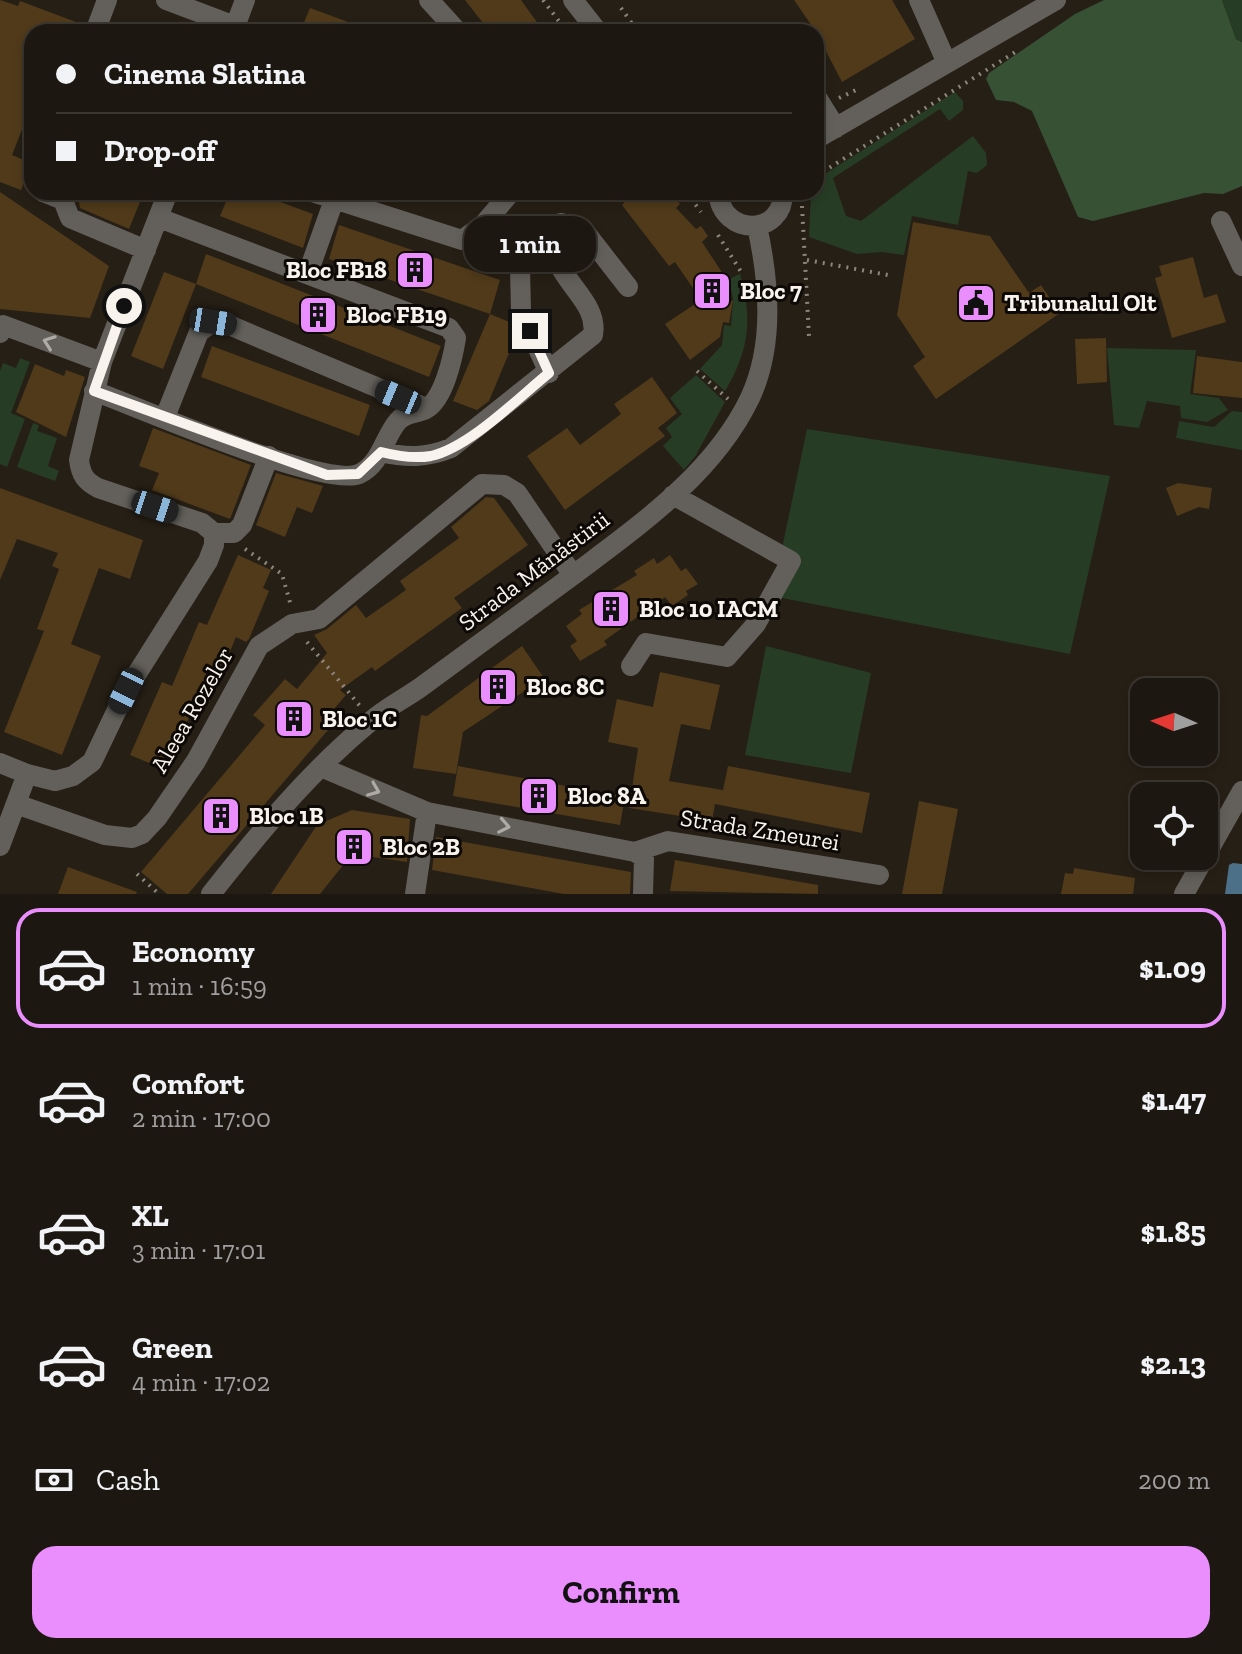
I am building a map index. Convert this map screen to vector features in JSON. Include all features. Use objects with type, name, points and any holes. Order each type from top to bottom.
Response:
[{"type":"street","points":[[98,24],[107,0]]},
{"type":"street","points":[[166,0],[222,24]]},
{"type":"street","points":[[236,24],[245,0]]},
{"type":"street","points":[[429,0],[451,24]]},
{"type":"street","points":[[573,0],[592,24]]},
{"type":"street","points":[[919,0],[946,61]]},
{"type":"street","points":[[824,135],[946,61],[1056,0]]},
{"type":"street","points":[[824,109],[836,128]]},
{"type":"street","points":[[63,200],[70,218],[146,250]]},
{"type":"street","points":[[165,200],[102,362],[79,460],[84,478],[98,488],[202,523],[214,533],[234,533],[242,525],[269,456]]},
{"type":"street","points":[[308,273],[334,200],[454,240],[462,240],[483,225],[504,200]]},
{"type":"street","points":[[719,200],[730,219],[738,224],[757,226],[775,216],[780,200]]},
{"type":"street","points":[[94,391],[306,470],[347,476],[368,467],[404,415],[426,408],[436,399],[454,351],[456,338],[449,328],[159,218]]},
{"type":"street","points":[[1221,221],[1242,266]]},
{"type":"street","points":[[381,452],[418,457],[451,448],[593,335],[595,324],[557,265],[551,245],[554,229],[561,223],[582,228],[628,287]]},
{"type":"street","points":[[483,225],[520,268],[521,311],[549,373]]},
{"type":"street","name":"Strada Mănăstirii","points":[[211,894],[254,839],[321,767],[372,720],[573,575],[673,495],[725,438],[751,397],[768,325],[766,273],[757,226]]},
{"type":"street","points":[[165,417],[199,332],[213,322],[229,325],[426,408]]},
{"type":"street","points":[[0,333],[3,325],[102,362]]},
{"type":"street","name":"Aleea Rozelor","points":[[16,804],[105,835],[132,838],[142,834],[157,818],[196,761],[259,646],[292,624],[319,619],[482,484],[504,485],[517,493],[573,575]]},
{"type":"street","points":[[631,666],[646,643],[727,657],[756,624],[791,561],[673,495]]},
{"type":"street","points":[[0,763],[55,781],[73,776],[92,762],[126,691],[208,561],[214,545],[214,533]]},
{"type":"street","name":"Strada Zmeurei","points":[[321,767],[427,812],[635,852],[668,841],[879,875]]},
{"type":"street","points":[[0,846],[27,774]]},
{"type":"street","points":[[1184,894],[1242,791]]},
{"type":"street","points":[[415,894],[427,812]]},
{"type":"street","points":[[635,852],[644,858],[646,867],[643,894]]},
{"type":"path","points":[[543,0],[561,24]]},
{"type":"path","points":[[621,8],[632,24]]},
{"type":"path","points":[[824,171],[1017,51]]},
{"type":"path","points":[[692,200],[706,219]]},
{"type":"path","points":[[804,200],[809,336]]},
{"type":"path","points":[[714,229],[745,278]]},
{"type":"path","points":[[807,260],[888,275]]},
{"type":"path","points":[[697,371],[730,401]]},
{"type":"path","points":[[725,411],[735,389]]},
{"type":"path","points":[[137,874],[159,894]]},
{"type":"green space","points":[[1104,0],[1222,0],[1236,39],[1242,42],[1242,186],[1223,194],[1204,193],[1093,221],[1078,217],[1032,111],[1014,102],[996,100],[986,79],[989,73],[1075,14]]},
{"type":"green space","points":[[1222,0],[1242,0],[1242,42],[1236,39]]},
{"type":"green space","points":[[955,92],[963,101],[963,110],[949,121],[940,109],[833,178],[846,216],[861,221],[973,136],[986,153],[987,165],[977,173],[968,171],[958,225],[912,216],[904,255],[881,252],[857,254],[809,237],[811,200],[824,200],[824,174]]},
{"type":"green space","points":[[740,274],[747,306],[746,334],[739,362],[725,391],[700,369],[722,345],[724,325],[731,326],[733,300],[729,279]]},
{"type":"green space","points":[[1107,348],[1196,350],[1190,394],[1219,398],[1228,410],[1207,422],[1181,418],[1180,406],[1147,401],[1139,428],[1114,425]]},
{"type":"green space","points":[[20,358],[30,362],[11,413],[25,419],[7,467],[0,464],[0,371],[3,363],[16,368]]},
{"type":"green space","points":[[696,375],[725,402],[696,455],[684,470],[663,446],[672,437],[666,428],[682,414],[670,398]]},
{"type":"green space","points":[[1232,411],[1242,412],[1242,450],[1176,438],[1179,421],[1214,427]]},
{"type":"green space","points":[[33,423],[39,425],[37,431],[57,438],[48,466],[59,471],[55,481],[17,467]]},
{"type":"green space","points":[[807,429],[1110,476],[1070,654],[772,596]]},
{"type":"green space","points":[[766,646],[871,673],[851,773],[745,755]]},
{"type":"water","points":[[1242,864],[1242,894],[1225,894],[1229,865]]},
{"type":"building","points":[[0,0],[18,6],[20,1],[81,24],[24,24],[24,124],[12,155],[24,160],[24,182],[21,190],[0,182]]},
{"type":"building","points":[[465,0],[521,0],[538,24],[484,24]]},
{"type":"building","points":[[794,0],[892,0],[915,39],[842,82],[824,47],[824,24],[810,24]]},
{"type":"building","points":[[310,8],[354,24],[303,24]]},
{"type":"building","points":[[0,192],[109,266],[90,318],[0,309]]},
{"type":"building","points":[[78,200],[141,200],[129,229],[80,208]]},
{"type":"building","points":[[227,200],[275,200],[313,214],[303,248],[220,216]]},
{"type":"building","name":"Bloc 7","points":[[623,200],[677,200],[680,204],[676,208],[696,229],[701,226],[708,236],[702,242],[729,283],[726,300],[733,301],[729,323],[723,322],[720,337],[690,360],[665,324],[701,300],[675,262],[669,266],[622,205]]},
{"type":"building","name":"Tribunalul Olt","points":[[913,222],[990,236],[1029,293],[1041,285],[1060,313],[936,399],[913,366],[925,357],[897,315]]},
{"type":"building","name":"Bloc FB18","points":[[339,225],[500,280],[490,314],[329,259]]},
{"type":"building","name":"Bloc FB19","points":[[206,254],[441,346],[429,377],[196,284]]},
{"type":"building","points":[[1193,257],[1204,298],[1217,294],[1226,322],[1172,338],[1155,278],[1162,276],[1159,266]]},
{"type":"building","points":[[164,272],[196,284],[163,369],[131,356]]},
{"type":"building","points":[[490,314],[512,323],[517,334],[489,401],[477,410],[453,401]]},
{"type":"building","points":[[1106,338],[1107,382],[1077,384],[1075,339]]},
{"type":"building","points":[[212,346],[370,405],[359,436],[201,377]]},
{"type":"building","points":[[1197,356],[1242,362],[1242,398],[1193,393]]},
{"type":"building","points":[[35,364],[64,376],[66,370],[85,377],[66,437],[16,412]]},
{"type":"building","points":[[652,377],[677,413],[658,428],[665,436],[565,510],[527,456],[567,428],[580,445],[621,414],[614,404]]},
{"type":"building","points":[[153,428],[251,465],[230,519],[152,490],[159,473],[139,466]]},
{"type":"building","points":[[276,473],[323,486],[312,513],[297,507],[285,537],[256,525]]},
{"type":"building","points":[[1178,483],[1212,488],[1209,509],[1199,507],[1177,516],[1166,488]]},
{"type":"building","points":[[0,488],[143,540],[130,579],[99,568],[71,644],[101,656],[62,755],[4,732],[44,631],[37,629],[59,569],[52,566],[58,553],[17,539],[0,580]]},
{"type":"building","points":[[486,497],[494,498],[528,545],[454,598],[462,608],[375,671],[372,667],[340,690],[346,695],[327,717],[334,723],[188,894],[167,894],[141,872],[265,725],[253,715],[285,679],[297,689],[327,653],[314,635],[327,629],[356,605],[366,618],[406,590],[400,581],[459,538],[451,527]]},
{"type":"building","points":[[238,555],[271,570],[263,588],[269,591],[249,639],[246,642],[236,637],[209,702],[198,697],[166,770],[130,755],[162,682],[172,686],[199,622],[207,625]]},
{"type":"building","name":"Bloc 10 IACM","points":[[670,555],[681,571],[686,568],[698,584],[686,591],[688,595],[672,606],[665,597],[604,641],[607,645],[580,661],[570,646],[577,641],[566,626],[582,614],[579,610],[637,575],[634,571],[654,558],[657,564]]},
{"type":"building","points":[[522,646],[544,678],[463,732],[456,774],[413,768],[421,715],[427,716]]},
{"type":"building","points":[[660,672],[720,685],[710,730],[681,724],[669,781],[723,790],[728,766],[870,793],[862,833],[715,804],[712,821],[629,808],[638,748],[608,742],[617,699],[653,707]]},
{"type":"building","name":"Bloc 8A","points":[[458,766],[625,797],[620,825],[453,796]]},
{"type":"building","points":[[919,801],[958,809],[942,894],[902,894]]},
{"type":"building","name":"Bloc 2B","points":[[352,810],[410,819],[407,862],[352,854],[320,894],[271,894],[317,825]]},
{"type":"building","points":[[436,837],[631,872],[630,894],[564,894],[432,870]]},
{"type":"building","points":[[675,860],[818,885],[818,894],[670,891]]},
{"type":"building","points":[[68,867],[137,892],[58,894]]},
{"type":"building","points":[[1074,868],[1135,878],[1133,894],[1061,894],[1065,873],[1073,874]]},
{"type":"place","name":"Bloc FB18","points":[[415,270]]},
{"type":"place","name":"Bloc 7","points":[[712,291]]},
{"type":"place","name":"Tribunalul Olt","points":[[976,303]]},
{"type":"place","name":"Bloc FB19","points":[[318,315]]},
{"type":"place","name":"Bloc 10 IACM","points":[[611,609]]},
{"type":"place","name":"Bloc 8C","points":[[498,687]]},
{"type":"place","name":"Bloc 1C","points":[[294,719]]},
{"type":"place","name":"Bloc 8A","points":[[539,796]]},
{"type":"place","name":"Bloc 1B","points":[[221,816]]},
{"type":"place","name":"Bloc 2B","points":[[354,847]]},
{"type":"route","points":[[124,306],[94,391],[306,470],[327,475],[358,474],[381,452],[405,458],[431,456],[468,437],[549,373],[530,331]]}]
